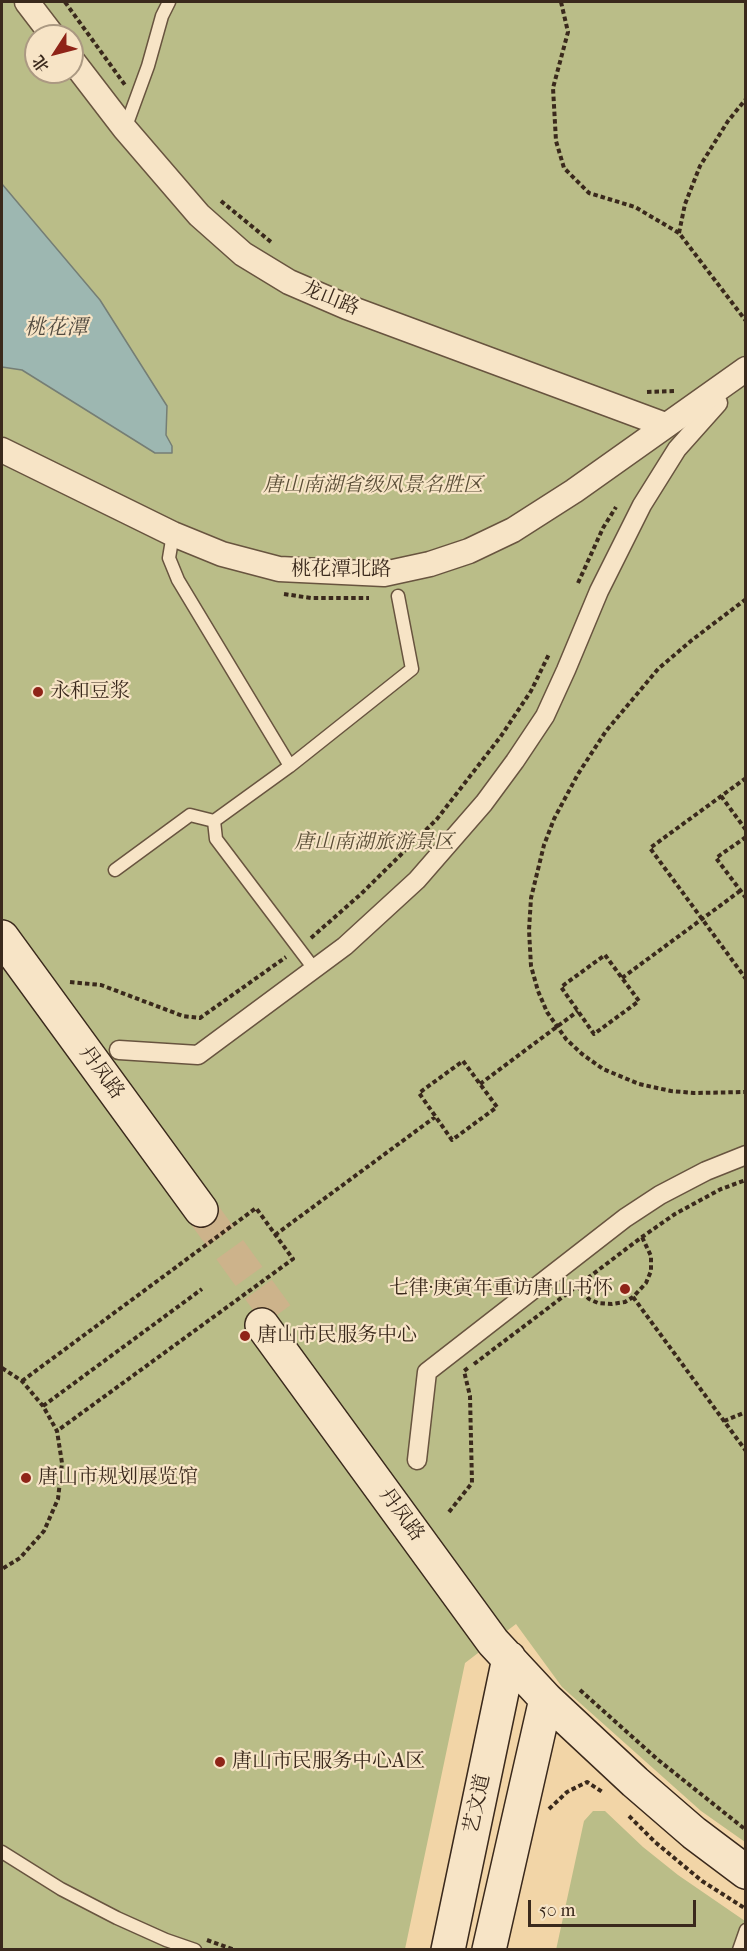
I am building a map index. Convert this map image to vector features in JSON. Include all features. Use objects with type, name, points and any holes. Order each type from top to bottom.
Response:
[{"type":"main road","name":"丹凤路","points":[[2,937],[194,1216],[2,966]]},
{"type":"main road","name":"丹凤路","points":[[546,1700],[515,1645],[270,1320],[493,1642],[546,1700],[694,1833],[746,1872]]},
{"type":"main road","name":"艺文道","points":[[448,1950],[509,1658]]},
{"type":"main road","points":[[489,1950],[546,1700]]},
{"type":"street","points":[[27,2],[44,24]]},
{"type":"street","name":"龙山路","points":[[84,76],[125,129],[199,215],[243,254],[289,282],[347,307],[665,425]]},
{"type":"street","name":"桃花潭北路","points":[[2,450],[173,534],[222,554],[279,569],[384,574],[430,564],[469,551],[513,530],[574,491],[746,369]]},
{"type":"street","points":[[119,1050],[198,1055],[315,970],[383,914],[417,880],[457,836],[515,761],[545,716],[599,591],[642,505],[677,448],[718,404]]},
{"type":"street","points":[[417,1460],[427,1372],[625,1218],[660,1195],[706,1171],[746,1155]]},
{"type":"lane","points":[[125,129],[148,66],[162,16],[169,2]]},
{"type":"lane","points":[[173,534],[169,558],[178,580],[290,766]]},
{"type":"lane","points":[[115,870],[190,815],[214,820],[290,766],[412,669],[398,596]]},
{"type":"lane","points":[[214,820],[216,839],[315,970]]},
{"type":"lane","points":[[2,1852],[89,1904],[166,1940],[195,1950]]},
{"type":"lane","points":[[739,1950],[746,1930]]},
{"type":"path","points":[[65,2],[126,86]]},
{"type":"path","points":[[561,2],[568,32],[553,88],[556,141],[564,168],[589,193],[635,207],[679,233],[746,321]]},
{"type":"path","points":[[679,233],[685,204],[700,166],[728,122],[746,99]]},
{"type":"path","points":[[219,199],[279,248]]},
{"type":"path","points":[[638,390],[683,391]]},
{"type":"path","points":[[577,586],[603,528],[621,499]]},
{"type":"path","points":[[746,599],[667,662],[637,693],[606,731],[583,766],[554,819],[544,845],[531,898],[529,930],[531,966],[538,991],[556,1027],[582,1054],[603,1069],[639,1084],[694,1093],[746,1092]]},
{"type":"path","points":[[307,941],[361,894],[437,819],[501,736],[531,691],[553,645]]},
{"type":"path","points":[[746,778],[650,848],[746,979]]},
{"type":"path","points":[[721,796],[746,830]]},
{"type":"path","points":[[746,837],[716,858],[746,898]]},
{"type":"path","points":[[622,978],[740,891]]},
{"type":"path","points":[[70,982],[101,985],[183,1016],[200,1018],[291,953]]},
{"type":"path","points":[[605,955],[622,978],[639,1001],[594,1034],[561,987],[605,955]]},
{"type":"path","points":[[480,1084],[578,1011]]},
{"type":"path","points":[[464,1061],[497,1107],[452,1140],[435,1117],[419,1094],[464,1061]]},
{"type":"path","points":[[275,1235],[435,1117]]},
{"type":"path","points":[[449,1512],[472,1484],[470,1396],[464,1371],[675,1214],[746,1180]]},
{"type":"path","points":[[22,1381],[256,1208],[293,1259],[57,1431]]},
{"type":"path","points":[[577,1286],[589,1299],[598,1303],[625,1302],[633,1297],[646,1283],[651,1271],[651,1256],[642,1237]]},
{"type":"path","points":[[43,1406],[202,1289]]},
{"type":"path","points":[[633,1297],[746,1451]]},
{"type":"path","points":[[2,1368],[22,1381],[43,1406],[57,1431],[62,1463],[58,1499],[44,1531],[20,1558],[2,1569]]},
{"type":"path","points":[[724,1421],[746,1412]]},
{"type":"path","points":[[580,1690],[657,1759],[746,1830]]},
{"type":"path","points":[[567,1792],[587,1782],[611,1798]]},
{"type":"path","points":[[626,1813],[655,1842],[702,1881],[746,1909]]},
{"type":"green space","name":"唐山南湖旅游景区","points":[[2,2],[745,2],[745,1842],[701,1811],[562,1687],[516,1624],[465,1663],[405,1949],[2,1949]]},
{"type":"green space","points":[[593,1811],[605,1811],[643,1847],[678,1875],[745,1921],[745,1949],[556,1950],[584,1821]]},
{"type":"water","name":"桃花潭","points":[[2,184],[100,300],[167,406],[166,435],[172,446],[172,453],[155,453],[22,370],[2,367]]},
{"type":"tunnel","points":[[201,1210],[277,1315]]},
{"type":"place","name":"永和豆浆","points":[[38,692]]},
{"type":"place","name":"七律·庚寅年重访唐山书怀","points":[[625,1289]]},
{"type":"place","name":"唐山市民服务中心","points":[[245,1336]]},
{"type":"place","name":"唐山市规划展览馆","points":[[26,1478]]},
{"type":"place","name":"唐山市民服务中心A区","points":[[220,1762]]},
{"type":"park label","name":"唐山南湖省级风景名胜区","points":[[373,486]]}]
